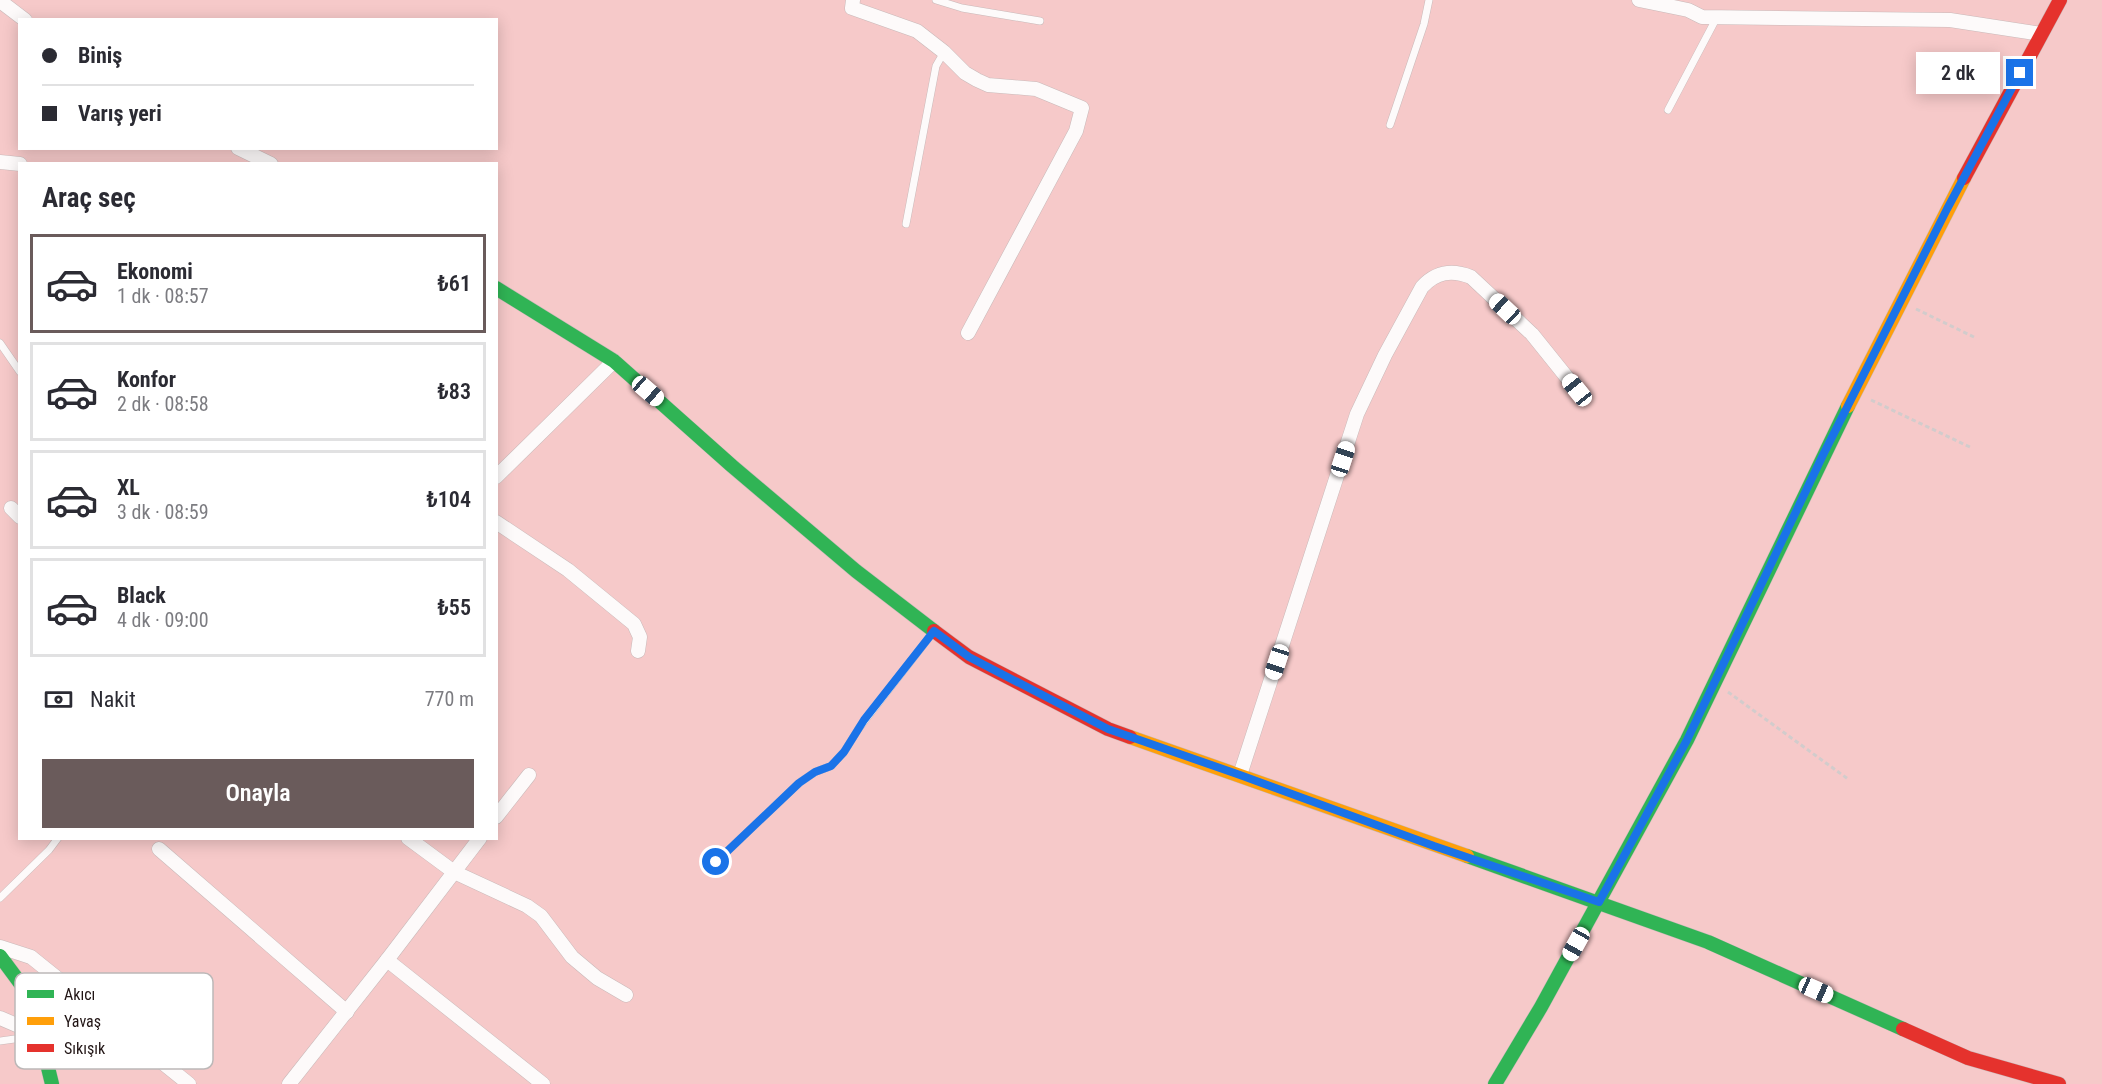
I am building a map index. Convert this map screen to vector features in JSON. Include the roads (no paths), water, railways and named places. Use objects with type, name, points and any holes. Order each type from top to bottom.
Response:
[{"type":"street","points":[[853,0],[852,8],[917,31],[944,51],[965,74],[977,81],[988,85],[1036,89],[1082,108],[1076,131],[968,333]]},
{"type":"street","points":[[1639,0],[1688,10],[1702,17],[1950,20],[2042,34]]},
{"type":"street","points":[[1495,1084],[1541,1007],[1687,740],[1855,392],[1947,209],[2060,0]]},
{"type":"street","points":[[0,1],[22,18]]},
{"type":"street","points":[[242,150],[267,162]]},
{"type":"street","points":[[0,162],[18,164]]},
{"type":"street","points":[[1240,775],[1358,414],[1384,355],[1422,287],[1430,279],[1450,271],[1470,277],[1532,334],[1577,390]]},
{"type":"street","points":[[498,289],[614,361],[732,466],[856,571],[969,657],[1108,729],[1708,942],[1968,1058],[2059,1084]]},
{"type":"street","points":[[498,475],[614,361]]},
{"type":"street","points":[[498,527],[568,570],[634,624],[640,637],[638,651]]},
{"type":"street","points":[[498,814],[529,775]]},
{"type":"street","points":[[411,840],[454,872],[527,906],[541,916],[572,957],[597,978],[626,995]]},
{"type":"street","points":[[289,1084],[478,840]]},
{"type":"street","points":[[159,849],[346,1012]]},
{"type":"street","points":[[0,947],[31,957],[51,973]]},
{"type":"street","points":[[0,956],[15,976]]},
{"type":"street","points":[[387,960],[543,1084]]},
{"type":"street","points":[[0,1018],[15,1024]]},
{"type":"street","points":[[48,1069],[52,1084]]},
{"type":"street","points":[[170,1069],[189,1084]]},
{"type":"street","points":[[2004,1084],[2012,1071]]},
{"type":"lane","points":[[936,0],[962,8],[1040,21]]},
{"type":"lane","points":[[1390,125],[1424,24],[1429,0]]},
{"type":"lane","points":[[1668,110],[1717,18]]},
{"type":"lane","points":[[906,224],[936,66],[944,51]]},
{"type":"lane","points":[[0,343],[18,369]]},
{"type":"lane","points":[[716,862],[799,783],[815,772],[831,766],[934,631]]},
{"type":"lane","points":[[0,898],[50,850],[57,840]]},
{"type":"lane","points":[[0,1041],[15,1039]]}]
